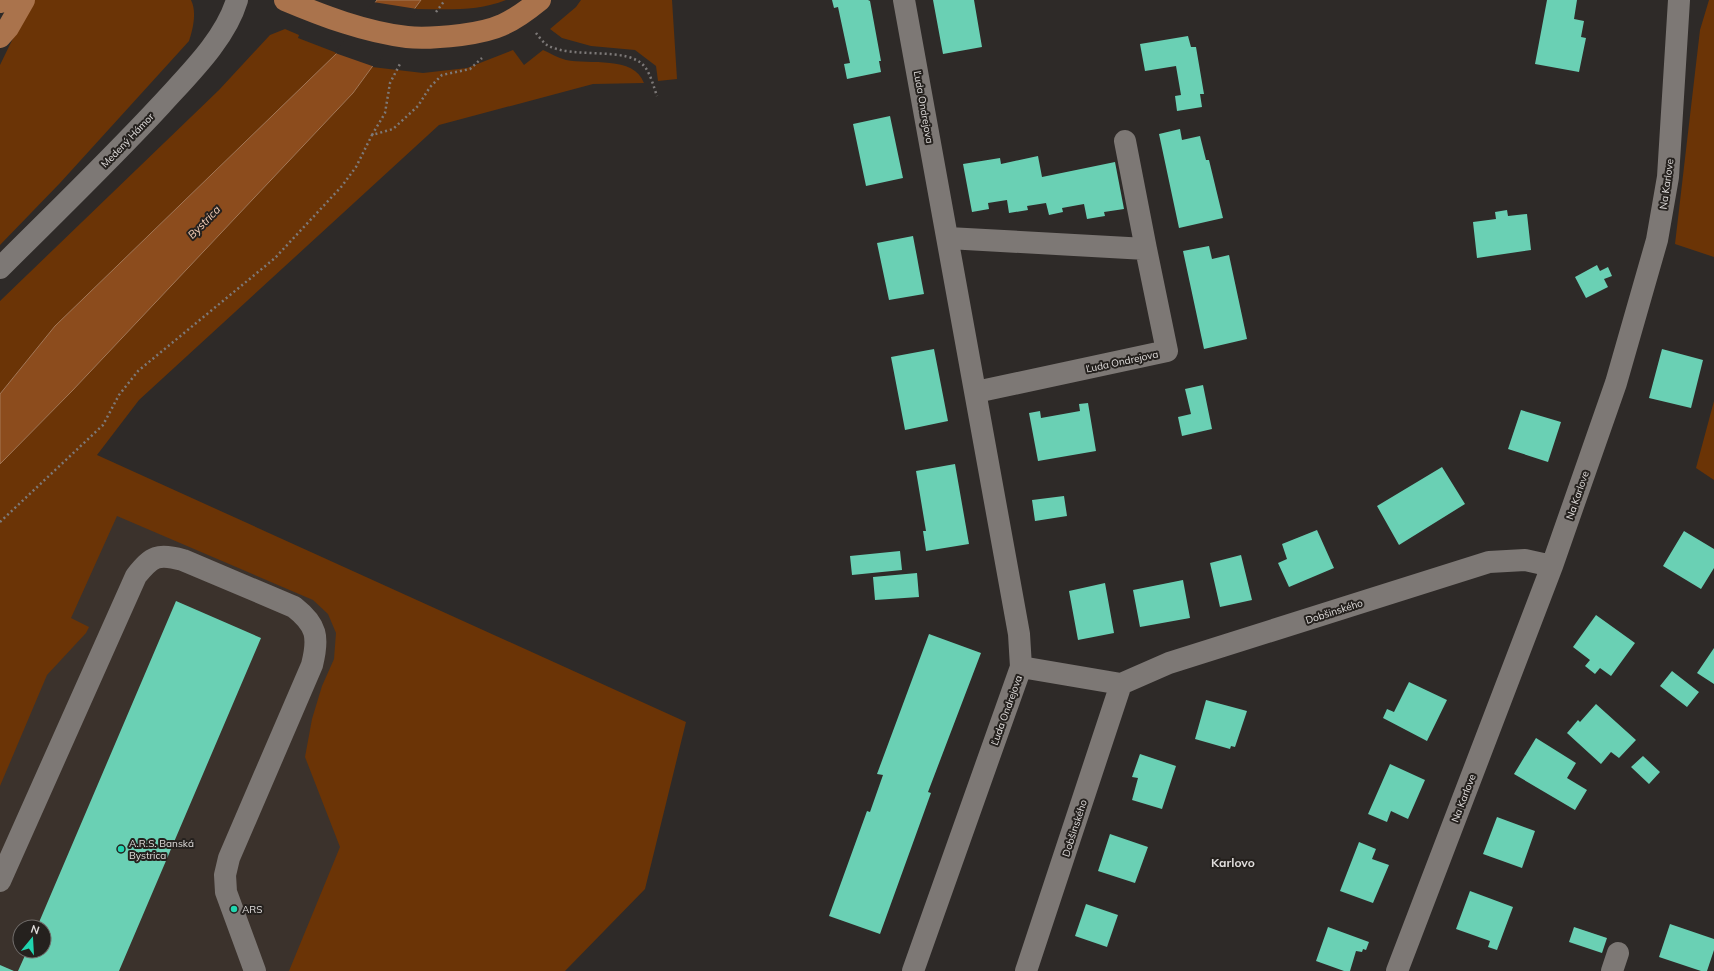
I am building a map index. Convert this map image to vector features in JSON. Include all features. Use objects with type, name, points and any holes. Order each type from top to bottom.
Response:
[{"type":"main road","points":[[0,37],[8,28],[24,0]]},
{"type":"main road","points":[[285,0],[313,12],[366,29],[407,37],[444,37],[482,32],[503,24],[532,6]]},
{"type":"street","name":"Medený Hámor","points":[[0,268],[121,148],[196,66],[228,24],[237,0]]},
{"type":"street","name":"Ľuda Ondrejova","points":[[904,0],[1019,634],[1021,667],[913,971]]},
{"type":"street","name":"Na Karlove","points":[[1397,971],[1552,566],[1616,383],[1657,240],[1668,177],[1679,0]]},
{"type":"street","name":"Ľuda Ondrejova","points":[[976,392],[1167,351],[1125,141]]},
{"type":"street","points":[[948,238],[1146,249]]},
{"type":"street","points":[[0,881],[136,576],[144,565],[157,557],[168,556],[183,560],[294,607],[305,616],[313,627],[316,640],[315,654],[312,665],[229,858],[225,875],[226,892],[256,971]]},
{"type":"street","name":"Dobšinského","points":[[1026,971],[1121,684],[1169,663],[1488,562],[1525,560],[1552,566]]},
{"type":"street","points":[[1021,667],[1121,684]]},
{"type":"path","points":[[432,18],[445,0]]},
{"type":"path","points":[[532,6],[536,33],[547,44],[573,52],[616,54],[631,58],[645,67],[657,96]]},
{"type":"path","points":[[372,135],[393,129],[418,106],[430,87],[442,75],[470,69],[487,53]]},
{"type":"path","points":[[0,522],[102,425],[118,395],[138,371],[275,258],[342,186],[356,167],[385,113],[390,83],[402,59]]},
{"type":"shaded area","points":[[34,0],[191,0],[194,10],[194,20],[189,41],[60,183],[0,245],[0,65],[19,26]]},
{"type":"shaded area","points":[[421,0],[506,0],[495,4],[472,8],[415,9]]},
{"type":"shaded area","points":[[581,0],[672,0],[677,79],[658,81],[656,66],[635,50],[591,46],[562,38],[550,29],[576,7]]},
{"type":"shaded area","points":[[1709,0],[1714,0],[1714,257],[1675,244],[1700,30]]},
{"type":"shaded area","points":[[285,29],[299,35],[298,38],[337,53],[55,326],[0,394],[0,301],[219,90],[270,35]]},
{"type":"shaded area","points":[[513,50],[524,65],[543,50],[566,60],[610,63],[631,68],[639,74],[644,83],[593,84],[439,125],[139,400],[97,455],[686,722],[645,889],[565,971],[289,971],[340,847],[305,757],[312,719],[322,686],[334,659],[336,633],[328,614],[313,600],[117,516],[71,618],[89,627],[86,633],[47,675],[0,786],[0,464],[72,391],[353,93],[372,67],[423,73],[467,68]]},
{"type":"shaded area","points":[[1714,401],[1714,480],[1696,468]]},
{"type":"shaded area","points":[[96,455],[382,593],[367,846],[320,971],[0,971],[0,592]]},
{"type":"water","name":"Bystrica","points":[[377,0],[421,0],[353,93],[72,391],[0,464],[0,394],[55,326],[337,53]]},
{"type":"pier","points":[[373,2],[417,9],[375,67],[335,53]]},
{"type":"building","points":[[832,0],[870,1],[881,61],[879,61],[881,72],[847,79],[844,64],[850,63],[838,7],[834,8]]},
{"type":"building","points":[[933,0],[974,0],[982,47],[943,54]]},
{"type":"building","points":[[1547,0],[1577,0],[1574,19],[1584,21],[1581,37],[1586,38],[1579,72],[1535,64]]},
{"type":"building","points":[[1188,36],[1191,47],[1196,47],[1204,94],[1200,94],[1202,107],[1177,111],[1175,96],[1181,95],[1176,66],[1145,71],[1140,44]]},
{"type":"building","points":[[890,116],[903,178],[866,186],[853,124]]},
{"type":"building","points":[[1180,129],[1182,140],[1200,136],[1206,160],[1209,160],[1223,218],[1179,228],[1159,134]]},
{"type":"building","points":[[1038,156],[1042,177],[1115,162],[1124,209],[1104,212],[1105,216],[1087,219],[1084,204],[1062,208],[1063,212],[1049,215],[1046,203],[1027,206],[1028,210],[1009,213],[1007,200],[988,203],[989,209],[972,212],[963,164],[1000,158],[1001,164]]},
{"type":"building","points":[[1507,210],[1508,216],[1527,214],[1531,250],[1477,258],[1473,222],[1496,219],[1495,212]]},
{"type":"building","points":[[913,236],[924,294],[889,300],[877,243]]},
{"type":"building","points":[[1209,246],[1212,259],[1229,255],[1247,339],[1204,349],[1183,251]]},
{"type":"building","points":[[1597,265],[1600,271],[1608,267],[1612,276],[1604,279],[1608,287],[1586,298],[1575,277]]},
{"type":"building","points":[[934,349],[948,421],[905,430],[891,357]]},
{"type":"building","points":[[1662,349],[1703,360],[1691,408],[1649,398]]},
{"type":"building","points":[[1203,385],[1212,429],[1182,436],[1178,417],[1191,414],[1185,389]]},
{"type":"building","points":[[1088,403],[1096,451],[1038,461],[1029,413],[1040,411],[1041,418],[1080,411],[1079,404]]},
{"type":"building","points":[[1521,410],[1561,422],[1548,462],[1508,449]]},
{"type":"building","points":[[955,464],[969,544],[926,551],[923,531],[926,531],[916,471]]},
{"type":"building","points":[[1442,467],[1465,504],[1399,545],[1377,506]]},
{"type":"building","points":[[1064,496],[1067,516],[1035,521],[1032,500]]},
{"type":"building","points":[[1317,530],[1334,568],[1289,587],[1278,563],[1287,559],[1282,544]]},
{"type":"building","points":[[1684,531],[1714,549],[1714,568],[1701,589],[1663,566]]},
{"type":"building","points":[[900,551],[902,570],[852,575],[850,556]]},
{"type":"building","points":[[1241,555],[1252,600],[1220,607],[1210,563]]},
{"type":"building","points":[[917,573],[919,597],[875,600],[873,577]]},
{"type":"building","points":[[1183,580],[1190,618],[1140,627],[1133,590]]},
{"type":"building","points":[[1105,583],[1114,633],[1078,640],[1069,591]]},
{"type":"building","name":"A.R.S. Banská Bystrica","points":[[176,601],[261,638],[119,971],[18,971],[23,959],[52,959],[52,919],[40,919]]},
{"type":"building","points":[[1596,615],[1635,643],[1611,676],[1600,668],[1595,674],[1585,666],[1590,660],[1573,647]]},
{"type":"building","points":[[929,634],[981,653],[928,792],[931,793],[880,934],[829,916],[867,811],[870,812],[883,775],[877,774]]},
{"type":"building","points":[[1714,648],[1714,684],[1697,673]]},
{"type":"building","points":[[1672,671],[1699,692],[1687,707],[1660,686]]},
{"type":"building","points":[[1409,682],[1447,700],[1427,741],[1383,718],[1387,709],[1394,712]]},
{"type":"building","points":[[1206,700],[1247,711],[1235,747],[1231,746],[1230,749],[1195,739]]},
{"type":"building","points":[[1596,704],[1636,740],[1619,758],[1611,752],[1601,764],[1567,733],[1578,720],[1580,722]]},
{"type":"building","points":[[1536,738],[1576,763],[1567,778],[1587,790],[1575,810],[1514,774]]},
{"type":"building","points":[[1140,754],[1176,766],[1162,809],[1132,800],[1138,778],[1132,777]]},
{"type":"building","points":[[1643,756],[1660,772],[1649,784],[1631,767]]},
{"type":"building","points":[[1390,764],[1425,780],[1408,819],[1391,811],[1387,822],[1368,814]]},
{"type":"building","points":[[1497,817],[1535,831],[1522,868],[1483,854]]},
{"type":"building","points":[[1110,834],[1148,847],[1135,883],[1098,871]]},
{"type":"building","points":[[1359,842],[1376,849],[1372,859],[1389,865],[1373,903],[1340,891]]},
{"type":"building","points":[[1470,891],[1513,907],[1497,950],[1488,947],[1490,941],[1456,929]]},
{"type":"building","points":[[1086,904],[1118,915],[1107,947],[1075,936]]},
{"type":"building","points":[[1670,924],[1714,939],[1714,950],[1707,971],[1701,971],[1659,957]]},
{"type":"building","points":[[1328,927],[1369,942],[1366,950],[1363,949],[1362,952],[1356,951],[1350,971],[1344,971],[1316,961]]},
{"type":"building","points":[[1574,927],[1607,938],[1602,953],[1569,942]]},
{"type":"building","points":[[0,965],[14,971],[0,971]]},
{"type":"place","name":"A.R.S. Banská Bystrica","points":[[121,849]]},
{"type":"place","name":"ARS","points":[[234,909]]},
{"type":"district","name":"Karlovo","points":[[1233,863]]}]
